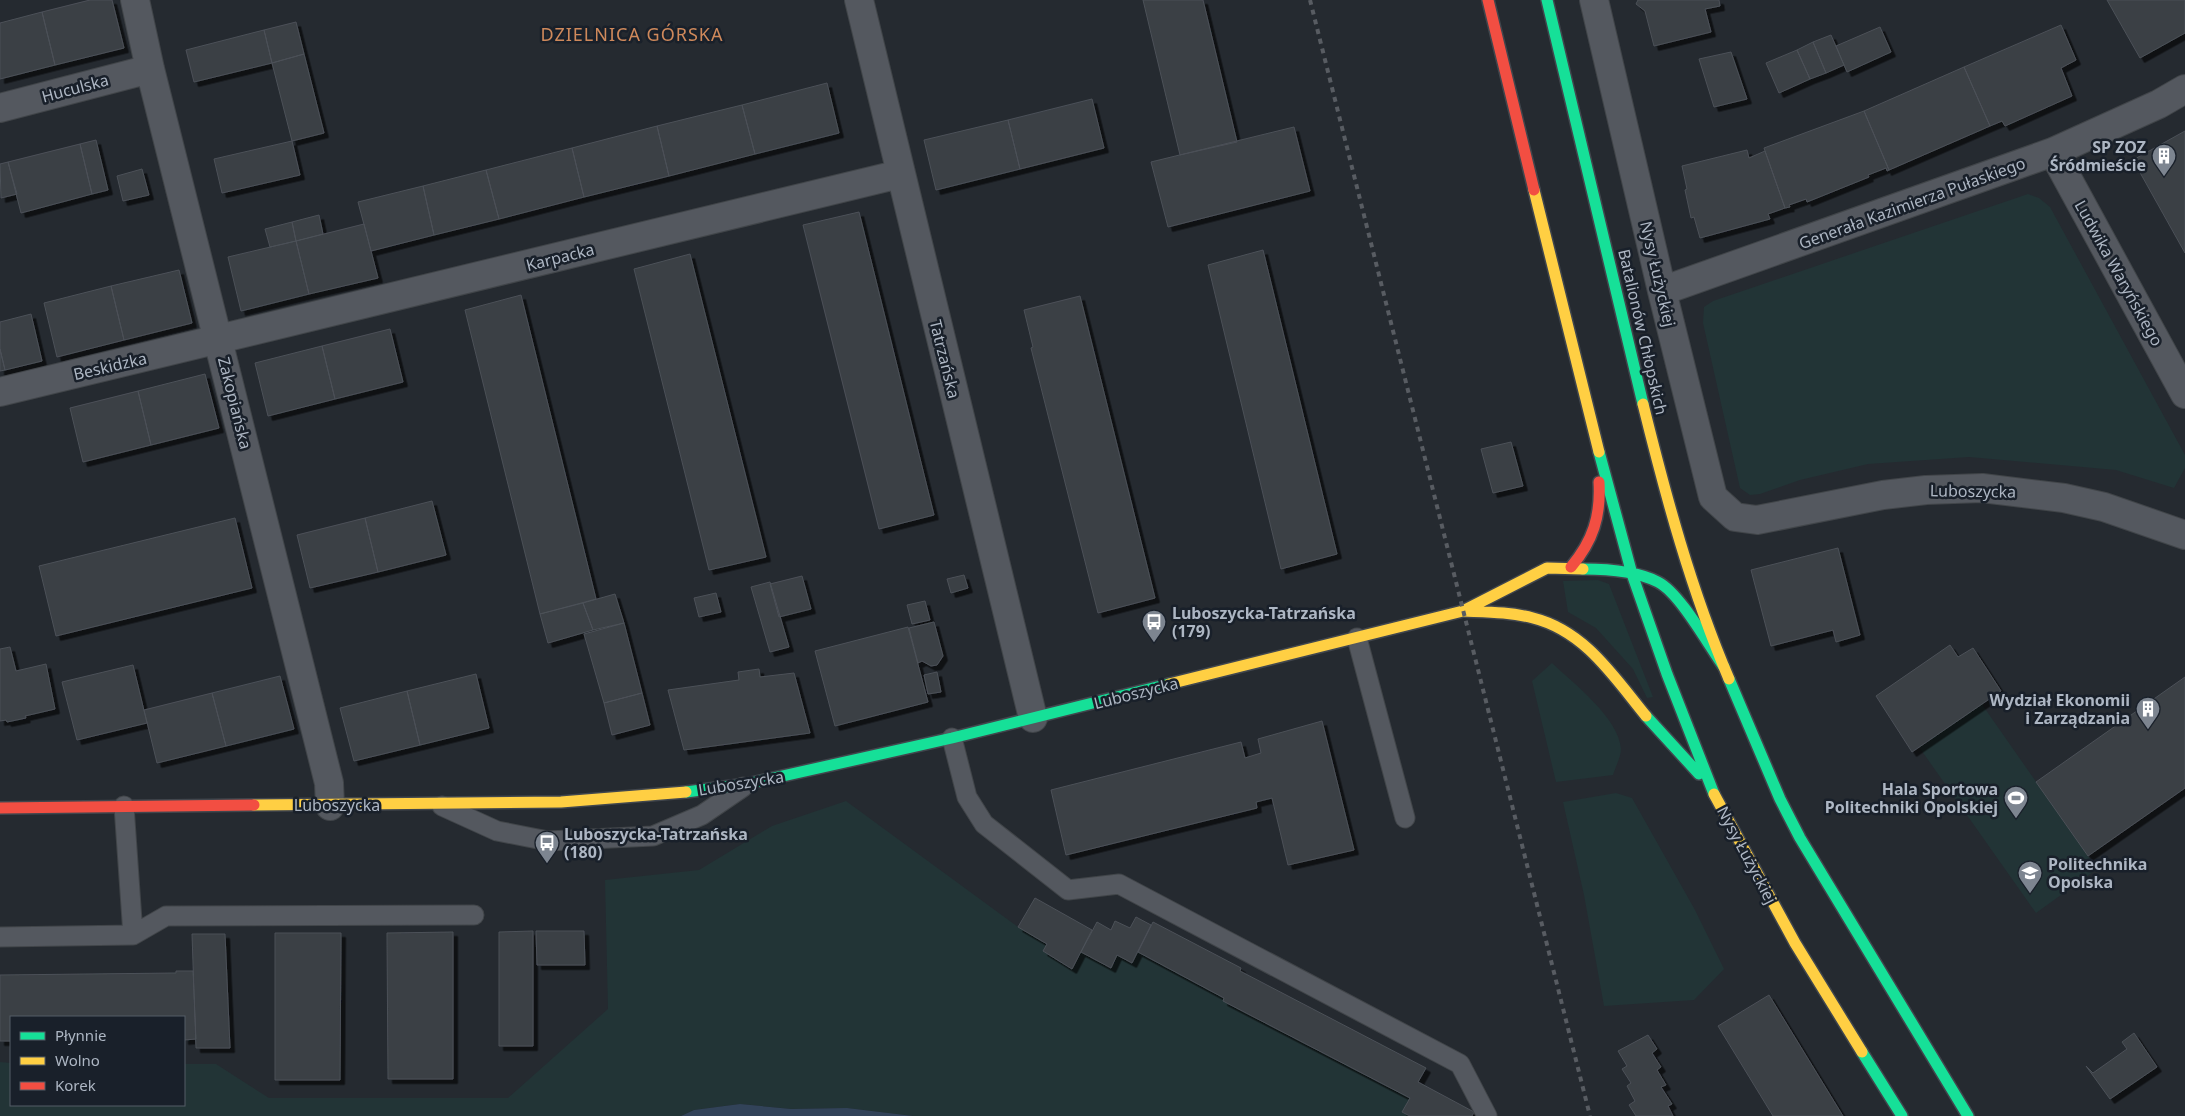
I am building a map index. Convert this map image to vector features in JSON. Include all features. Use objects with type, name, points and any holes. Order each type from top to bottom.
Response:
[{"type":"main road","points":[[1488,0],[1592,424],[1632,574]]},
{"type":"main road","name":"Batalionów Chłopskich","points":[[1547,0],[1658,469],[1692,583],[1724,667]]},
{"type":"main road","points":[[1571,567],[1584,552],[1593,537],[1598,516],[1600,492],[1592,424]]},
{"type":"main road","points":[[1463,611],[1546,568],[1612,569],[1659,582],[1677,598],[1724,667],[1780,799],[1800,838],[1968,1116]]},
{"type":"main road","name":"Nysy Łużyckiej","points":[[1632,574],[1667,674],[1710,787],[1795,943],[1902,1116]]},
{"type":"main road","points":[[1463,611],[1516,613],[1553,624],[1581,640],[1610,670],[1637,706],[1710,787]]},
{"type":"main road","name":"Luboszycka","points":[[0,808],[330,806],[561,802],[658,795],[747,784],[835,766],[952,738],[1463,611]]},
{"type":"street","name":"Zakopiańska","points":[[135,0],[150,69],[327,778],[330,806]]},
{"type":"street","name":"Tatrzańska","points":[[858,0],[1033,718]]},
{"type":"street","name":"Nysy Łużyckiej","points":[[1594,0],[1662,291],[1713,497],[1735,517],[1757,520]]},
{"type":"street","name":"Huculska","points":[[0,108],[150,69]]},
{"type":"street","name":"Generała Kazimierza Pułaskiego","points":[[1662,291],[2053,152],[2159,104],[2185,89]]},
{"type":"street","name":"Ludwika Waryńskiego","points":[[2053,152],[2185,394]]},
{"type":"street","name":"Karpacka","points":[[219,340],[900,174]]},
{"type":"street","name":"Beskidzka","points":[[0,392],[219,340]]},
{"type":"street","name":"Luboszycka","points":[[1757,520],[1883,495],[1926,490],[1982,488],[2064,498],[2104,507],[2185,535]]},
{"type":"lane","points":[[1357,638],[1405,818]]},
{"type":"lane","points":[[952,738],[967,797],[984,824],[1068,890],[1119,884],[1460,1064],[1487,1116]]},
{"type":"lane","points":[[439,804],[497,832],[548,841],[653,836],[702,815],[747,784]]},
{"type":"lane","points":[[124,806],[133,935]]},
{"type":"lane","points":[[0,937],[133,935],[166,916],[474,915]]},
{"type":"shaded area","points":[[2028,194],[2039,198],[2050,207],[2185,455],[2185,468],[2174,488],[2116,470],[1969,457],[1868,464],[1800,480],[1760,494],[1750,495],[1740,488],[1703,323],[1704,307],[1713,301]]},
{"type":"shaded area","points":[[1598,580],[1609,584],[1653,697],[1647,698],[1633,669],[1596,628],[1568,612],[1563,581]]},
{"type":"shaded area","points":[[1552,663],[1594,702],[1612,725],[1621,749],[1613,775],[1556,782],[1532,681]]},
{"type":"shaded area","name":"Hala Sportowa Politechniki Opolskiej","points":[[1981,703],[2097,869],[2036,913],[1919,747]]},
{"type":"shaded area","points":[[1616,793],[1632,798],[1695,910],[1724,969],[1694,1000],[1604,1006],[1584,895],[1563,802]]},
{"type":"shaded area","points":[[846,801],[1018,927],[1047,944],[1043,951],[1071,969],[1081,952],[1110,968],[1117,955],[1132,963],[1138,952],[1224,998],[1223,1001],[1410,1098],[1402,1112],[1410,1116],[913,1116],[847,1108],[791,1109],[740,1104],[694,1110],[681,1116],[0,1116],[0,1062],[10,1063],[10,1106],[185,1106],[185,1064],[216,1064],[269,1098],[508,1098],[608,1009],[605,880],[699,870],[772,826]]},
{"type":"water","points":[[740,1104],[791,1109],[847,1108],[913,1116],[681,1116],[694,1110]]},
{"type":"building","points":[[90,0],[112,0],[124,48],[55,65],[42,12]]},
{"type":"building","points":[[1143,0],[1203,0],[1237,142],[1180,155]]},
{"type":"building","points":[[1638,0],[1719,0],[1720,6],[1705,9],[1711,32],[1654,46],[1645,11],[1636,4]]},
{"type":"building","points":[[2107,0],[2185,0],[2185,33],[2140,58]]},
{"type":"building","points":[[42,12],[55,65],[0,79],[0,23]]},
{"type":"building","points":[[296,22],[304,54],[272,63],[264,30]]},
{"type":"building","points":[[2061,25],[2076,60],[2061,68],[2072,96],[2005,126],[2002,121],[1990,126],[1964,67]]},
{"type":"building","points":[[1880,27],[1891,52],[1847,72],[1836,46]]},
{"type":"building","points":[[264,30],[272,63],[194,82],[186,50]]},
{"type":"building","points":[[1831,35],[1844,65],[1826,73],[1813,42]]},
{"type":"building","points":[[1813,42],[1826,73],[1810,79],[1797,50]]},
{"type":"building","points":[[1797,50],[1810,79],[1779,93],[1766,63]]},
{"type":"building","points":[[1731,52],[1747,99],[1714,107],[1699,59]]},
{"type":"building","points":[[304,54],[324,133],[292,141],[272,63]]},
{"type":"building","points":[[1964,67],[1990,126],[1889,170],[1864,111]]},
{"type":"building","points":[[827,83],[839,133],[755,154],[742,105]]},
{"type":"building","points":[[1092,99],[1104,148],[1020,169],[1008,120]]},
{"type":"building","points":[[742,105],[755,154],[669,176],[657,126]]},
{"type":"building","points":[[1864,111],[1889,170],[1887,171],[1886,168],[1868,175],[1869,177],[1807,202],[1806,199],[1785,208],[1764,148]]},
{"type":"building","points":[[1008,120],[1020,169],[936,190],[924,140]]},
{"type":"building","points":[[657,126],[669,176],[584,197],[572,148]]},
{"type":"building","points":[[1294,127],[1310,191],[1168,227],[1151,162]]},
{"type":"building","name":"SP ZOZ Śródmieście","points":[[2185,131],[2185,253],[2133,160]]},
{"type":"building","points":[[96,140],[108,190],[92,194],[80,144]]},
{"type":"building","points":[[292,141],[300,175],[222,193],[214,159]]},
{"type":"building","points":[[80,144],[92,194],[21,213],[8,162]]},
{"type":"building","points":[[572,148],[584,197],[499,219],[486,170]]},
{"type":"building","points":[[1747,150],[1749,158],[1765,151],[1785,208],[1768,214],[1770,219],[1700,238],[1694,217],[1691,218],[1682,166]]},
{"type":"building","points":[[8,162],[17,194],[1,198],[0,164]]},
{"type":"building","points":[[142,169],[149,195],[123,201],[117,176]]},
{"type":"building","points":[[486,170],[499,219],[434,235],[423,186]]},
{"type":"building","points":[[423,186],[434,235],[371,251],[358,202]]},
{"type":"building","points":[[859,212],[934,515],[879,529],[803,225]]},
{"type":"building","points":[[319,215],[323,234],[296,241],[292,222]]},
{"type":"building","points":[[292,222],[296,241],[270,247],[265,229]]},
{"type":"building","points":[[364,224],[378,278],[309,294],[296,241]]},
{"type":"building","points":[[296,241],[309,294],[241,311],[228,257]]},
{"type":"building","points":[[1263,250],[1337,554],[1281,569],[1208,265]]},
{"type":"building","points":[[690,254],[766,557],[709,570],[634,269]]},
{"type":"building","points":[[179,270],[192,323],[124,340],[111,286]]},
{"type":"building","points":[[111,286],[124,340],[57,357],[44,303]]},
{"type":"building","points":[[521,295],[596,599],[540,614],[465,310]]},
{"type":"building","points":[[1080,296],[1155,598],[1098,613],[1031,348],[1033,347],[1024,310]]},
{"type":"building","points":[[31,314],[42,361],[5,370],[0,349],[0,322]]},
{"type":"building","points":[[390,329],[403,382],[335,399],[322,346]]},
{"type":"building","points":[[322,346],[335,399],[268,416],[255,363]]},
{"type":"building","points":[[0,349],[5,370],[0,371]]},
{"type":"building","points":[[205,374],[219,428],[151,445],[138,391]]},
{"type":"building","points":[[138,391],[151,445],[83,462],[70,408]]},
{"type":"building","points":[[1511,442],[1523,486],[1493,493],[1481,449]]},
{"type":"building","points":[[432,501],[446,555],[378,572],[365,518]]},
{"type":"building","points":[[235,518],[252,588],[56,636],[39,566]]},
{"type":"building","points":[[365,518],[378,572],[310,588],[297,535]]},
{"type":"building","points":[[1838,548],[1860,635],[1836,642],[1833,630],[1771,646],[1751,570]]},
{"type":"building","points":[[964,575],[968,588],[951,593],[947,579]]},
{"type":"building","points":[[802,576],[811,609],[779,617],[770,584]]},
{"type":"building","points":[[770,582],[789,647],[770,652],[751,587]]},
{"type":"building","points":[[716,593],[721,612],[699,617],[694,598]]},
{"type":"building","points":[[615,594],[624,623],[593,630],[583,603]]},
{"type":"building","points":[[925,601],[930,620],[912,624],[907,605]]},
{"type":"building","points":[[583,603],[593,630],[548,643],[540,614]]},
{"type":"building","points":[[934,622],[943,656],[937,665],[931,666],[922,661],[918,663],[909,628]]},
{"type":"building","points":[[624,623],[642,693],[604,703],[584,634]]},
{"type":"building","points":[[908,627],[928,702],[835,726],[815,651]]},
{"type":"building","points":[[1950,645],[1958,657],[1973,648],[2001,691],[1912,752],[1876,696]]},
{"type":"building","points":[[10,647],[16,671],[46,664],[55,709],[25,716],[26,718],[7,722],[6,720],[0,721],[0,649]]},
{"type":"building","points":[[133,665],[147,723],[77,740],[62,682]]},
{"type":"building","points":[[759,669],[760,677],[794,673],[810,733],[684,750],[668,690],[739,680],[738,672]]},
{"type":"building","points":[[937,672],[941,692],[928,694],[924,675]]},
{"type":"building","points":[[476,674],[489,728],[420,745],[407,691]]},
{"type":"building","points":[[280,676],[294,729],[226,746],[212,693]]},
{"type":"building","name":"Wydział Ekonomii i Zarządzania","points":[[2185,677],[2185,788],[2088,856],[2036,782]]},
{"type":"building","points":[[407,691],[420,745],[354,761],[340,708]]},
{"type":"building","points":[[212,693],[226,746],[157,763],[144,710]]},
{"type":"building","points":[[642,693],[650,725],[612,735],[604,703]]},
{"type":"building","points":[[1322,721],[1354,850],[1288,865],[1272,798],[1256,802],[1257,808],[1066,855],[1051,790],[1241,742],[1245,758],[1261,753],[1258,739]]},
{"type":"building","points":[[1035,898],[1092,930],[1072,969],[1043,951],[1047,944],[1018,927]]},
{"type":"building","points":[[1136,917],[1151,925],[1132,963],[1117,955],[1111,968],[1081,952],[1097,922],[1111,930],[1115,921],[1130,928]]},
{"type":"building","points":[[1153,922],[1241,968],[1240,971],[1426,1068],[1418,1082],[1474,1112],[1472,1116],[1410,1116],[1402,1112],[1410,1098],[1223,1001],[1224,998],[1138,952]]},
{"type":"building","points":[[533,931],[533,1046],[499,1046],[499,932]]},
{"type":"building","points":[[536,931],[584,931],[585,965],[537,965]]},
{"type":"building","points":[[453,932],[453,1079],[388,1079],[387,933]]},
{"type":"building","points":[[275,933],[341,933],[340,1080],[275,1080]]},
{"type":"building","points":[[192,934],[225,934],[230,1048],[196,1048]]},
{"type":"building","points":[[176,971],[193,971],[196,1039],[185,1040],[185,1016],[10,1016],[10,1041],[0,1041],[0,975],[176,973]]},
{"type":"building","points":[[1769,995],[1843,1116],[1773,1116],[1718,1026]]},
{"type":"building","points":[[2134,1033],[2157,1067],[2110,1099],[2086,1066],[2093,1073],[2127,1049],[2122,1042]]},
{"type":"building","points":[[1648,1035],[1657,1049],[1652,1053],[1661,1067],[1657,1070],[1666,1085],[1661,1087],[1672,1104],[1668,1106],[1673,1116],[1636,1116],[1629,1105],[1635,1101],[1627,1086],[1631,1083],[1622,1069],[1627,1066],[1618,1051]]},
{"type":"railway","points":[[1310,0],[1590,1116]]},
{"type":"traffic: fast","points":[[1547,0],[1643,404]]},
{"type":"traffic: fast","points":[[1599,452],[1632,574],[1667,674],[1714,794]]},
{"type":"traffic: fast","points":[[1583,569],[1611,570],[1641,575],[1667,588],[1685,608],[1724,667]]},
{"type":"traffic: fast","points":[[1729,679],[1780,799],[1800,838],[1968,1116]]},
{"type":"traffic: fast","points":[[686,792],[747,784],[952,738],[1169,684]]},
{"type":"traffic: fast","points":[[1646,716],[1699,774]]},
{"type":"traffic: fast","points":[[1862,1052],[1902,1116]]},
{"type":"traffic: slow","points":[[1534,190],[1599,452]]},
{"type":"traffic: slow","points":[[1643,404],[1680,543],[1703,612],[1729,679]]},
{"type":"traffic: slow","points":[[1169,684],[1463,611],[1547,568],[1583,569]]},
{"type":"traffic: slow","points":[[1464,611],[1524,616],[1551,624],[1568,633],[1597,657],[1646,716]]},
{"type":"traffic: slow","points":[[254,805],[561,802],[686,792]]},
{"type":"traffic: slow","points":[[1714,794],[1795,943],[1862,1052]]},
{"type":"traffic: jam","points":[[1488,0],[1534,190]]},
{"type":"traffic: jam","points":[[1571,567],[1585,548],[1594,528],[1599,506],[1599,482]]},
{"type":"traffic: jam","points":[[0,808],[254,805]]},
{"type":"place","name":"SP ZOZ Śródmieście","points":[[2164,177]]},
{"type":"place","name":"Luboszycka-Tatrzańska (179)","points":[[1154,643]]},
{"type":"place","name":"Wydział Ekonomii i Zarządzania","points":[[2148,730]]},
{"type":"place","name":"Hala Sportowa Politechniki Opolskiej","points":[[2016,819]]},
{"type":"place","name":"Luboszycka-Tatrzańska (180)","points":[[547,864]]},
{"type":"place","name":"Politechnika Opolska","points":[[2030,894]]},
{"type":"district","name":"DZIELNICA GÓRSKA","points":[[632,35]]}]
